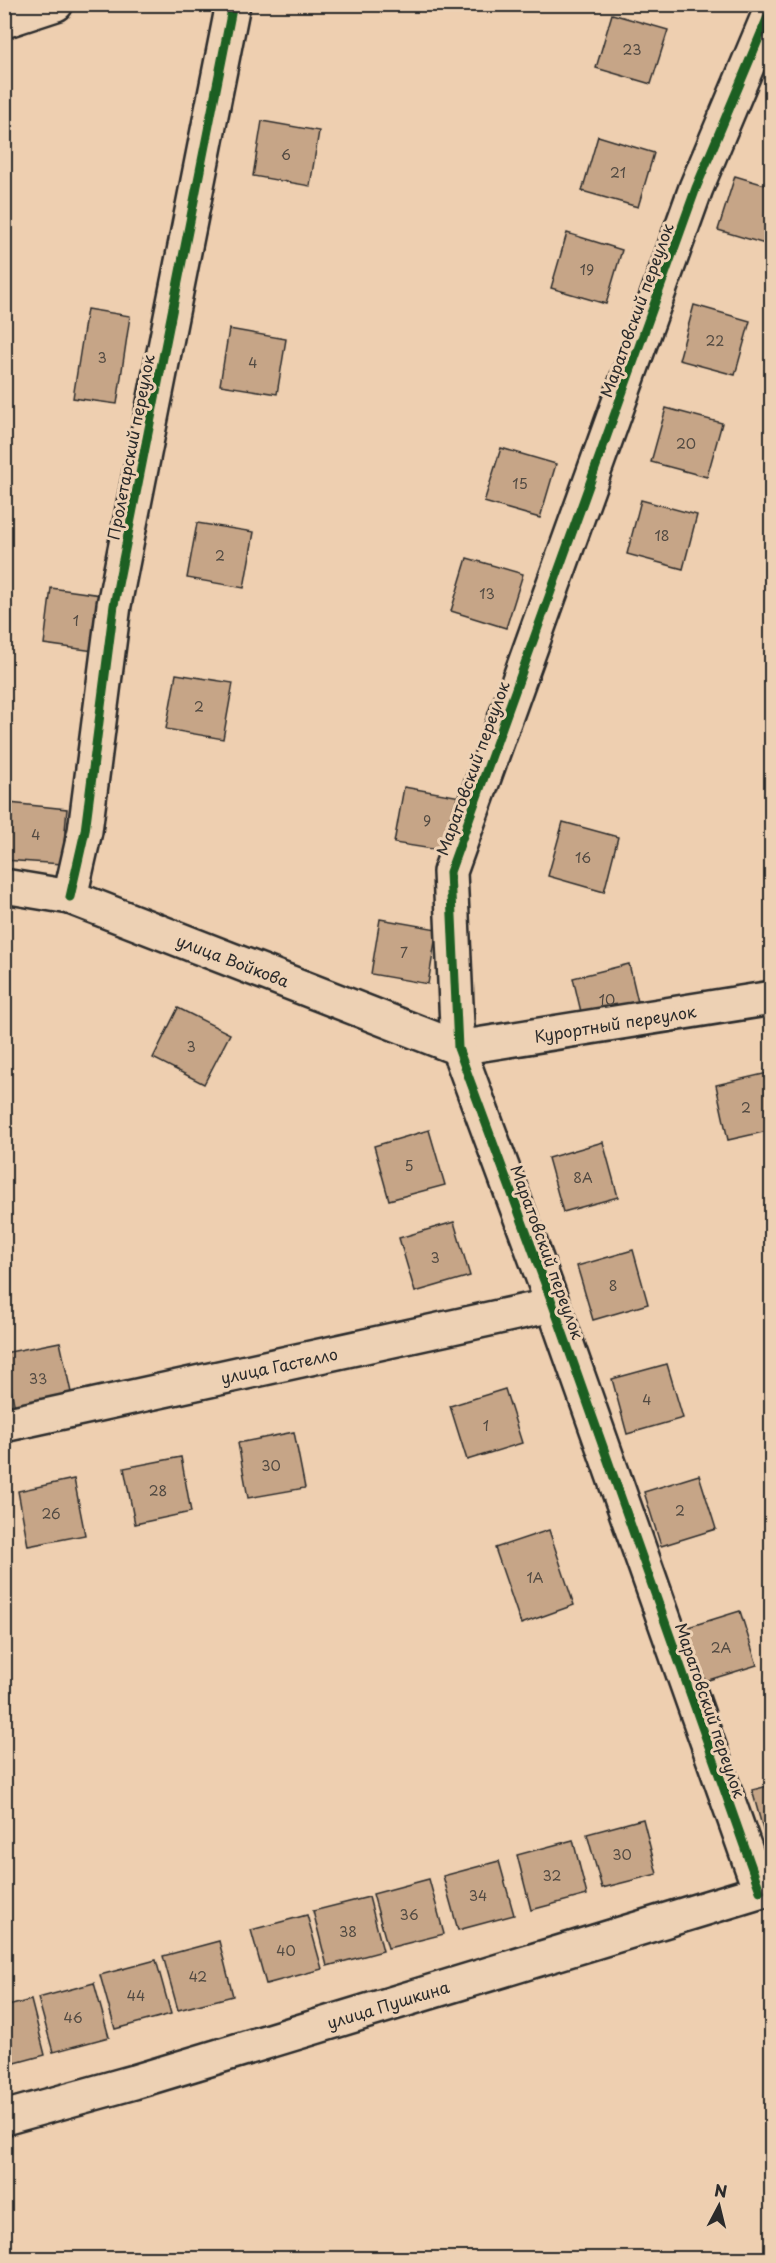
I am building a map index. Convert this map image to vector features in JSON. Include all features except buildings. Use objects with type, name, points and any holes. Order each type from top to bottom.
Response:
[{"type":"street","points":[[4,21],[56,4]]},
{"type":"street","name":"Пролетарский переулок","points":[[70,897],[85,831],[114,605],[233,4]]},
{"type":"street","name":"Маратовский переулок","points":[[766,1890],[458,1048],[450,872],[696,188],[771,7]]},
{"type":"street","name":"улица Войкова","points":[[4,886],[70,897],[458,1048]]},
{"type":"street","name":"Курортный переулок","points":[[458,1048],[771,998]]},
{"type":"street","name":"улица Гастелло","points":[[4,1425],[552,1305]]},
{"type":"street","name":"улица Пушкина","points":[[4,2118],[134,2082],[766,1890]]},
{"type":"cycle path","points":[[70,897],[85,831],[114,605],[233,4]]},
{"type":"cycle path","points":[[760,1891],[553,1305],[458,1048],[450,872],[696,188],[772,7]]}]
